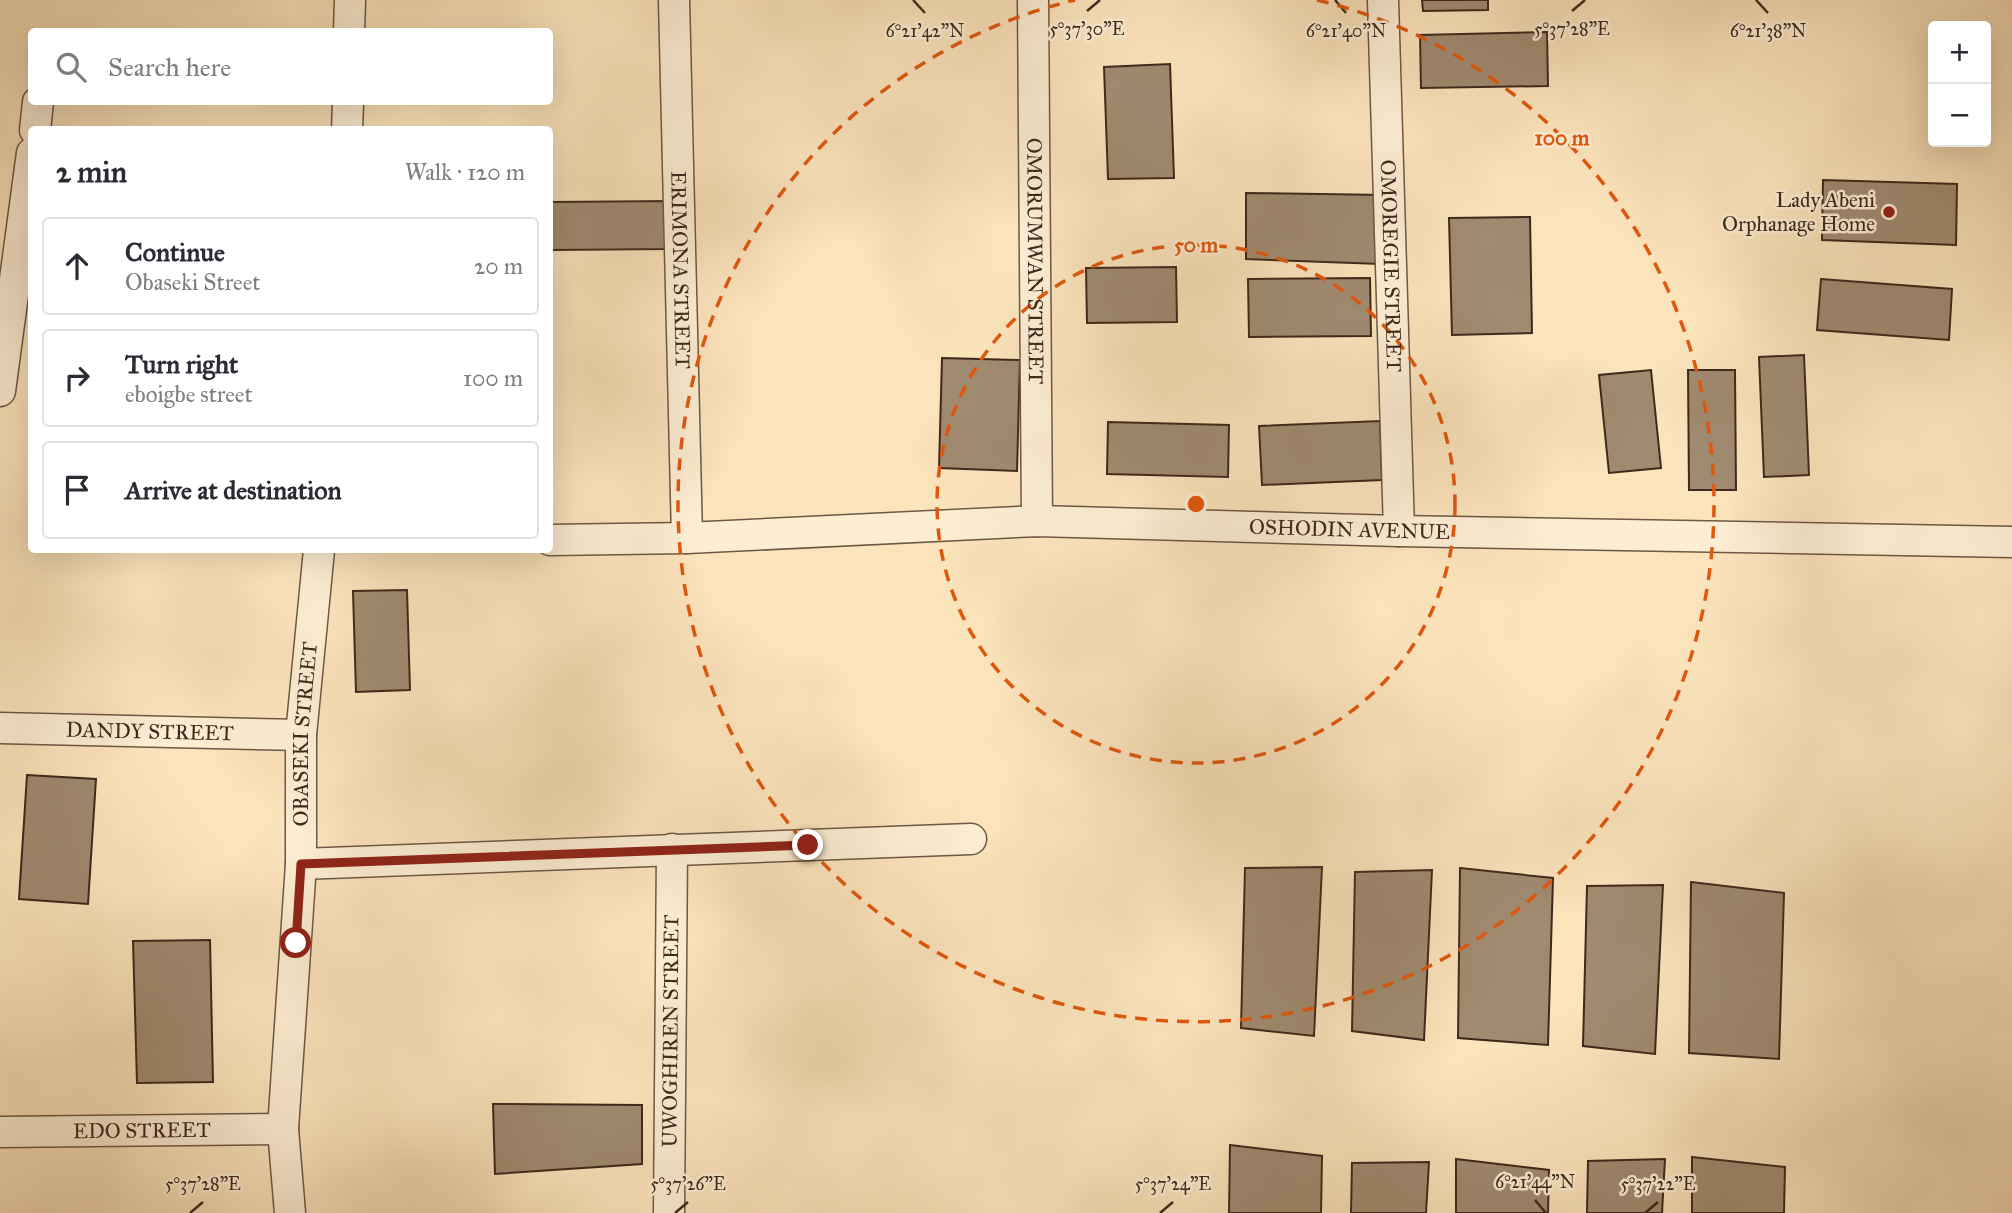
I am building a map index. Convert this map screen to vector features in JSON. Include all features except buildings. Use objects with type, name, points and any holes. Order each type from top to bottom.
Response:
[{"type":"street","points":[[349,0],[349,28]]},
{"type":"street","name":"ERIMONA STREET","points":[[674,0],[687,538]]},
{"type":"street","name":"OMORUMWAN STREET","points":[[1033,0],[1037,521]]},
{"type":"street","name":"OMOREGIE STREET","points":[[1383,0],[1399,531]]},
{"type":"street","points":[[35,126],[38,105]]},
{"type":"street","points":[[347,126],[348,105]]},
{"type":"street","points":[[0,391],[28,185]]},
{"type":"street","name":"OSHODIN AVENUE","points":[[553,540],[687,538],[1037,521],[1399,531],[2012,542]]},
{"type":"street","name":"OBASEKI STREET","points":[[290,1213],[283,1129],[301,864],[301,734],[319,553]]},
{"type":"street","name":"DANDY STREET","points":[[0,728],[301,734]]},
{"type":"street","points":[[301,864],[971,839]]},
{"type":"street","name":"UWOGHIREN STREET","points":[[670,1213],[672,849]]},
{"type":"street","name":"EDO STREET","points":[[0,1132],[283,1129]]},
{"type":"place","name":"Lady Abeni Orphanage Home","points":[[1889,212]]},
{"type":"route","points":[[296,943],[301,864],[808,845]]}]
